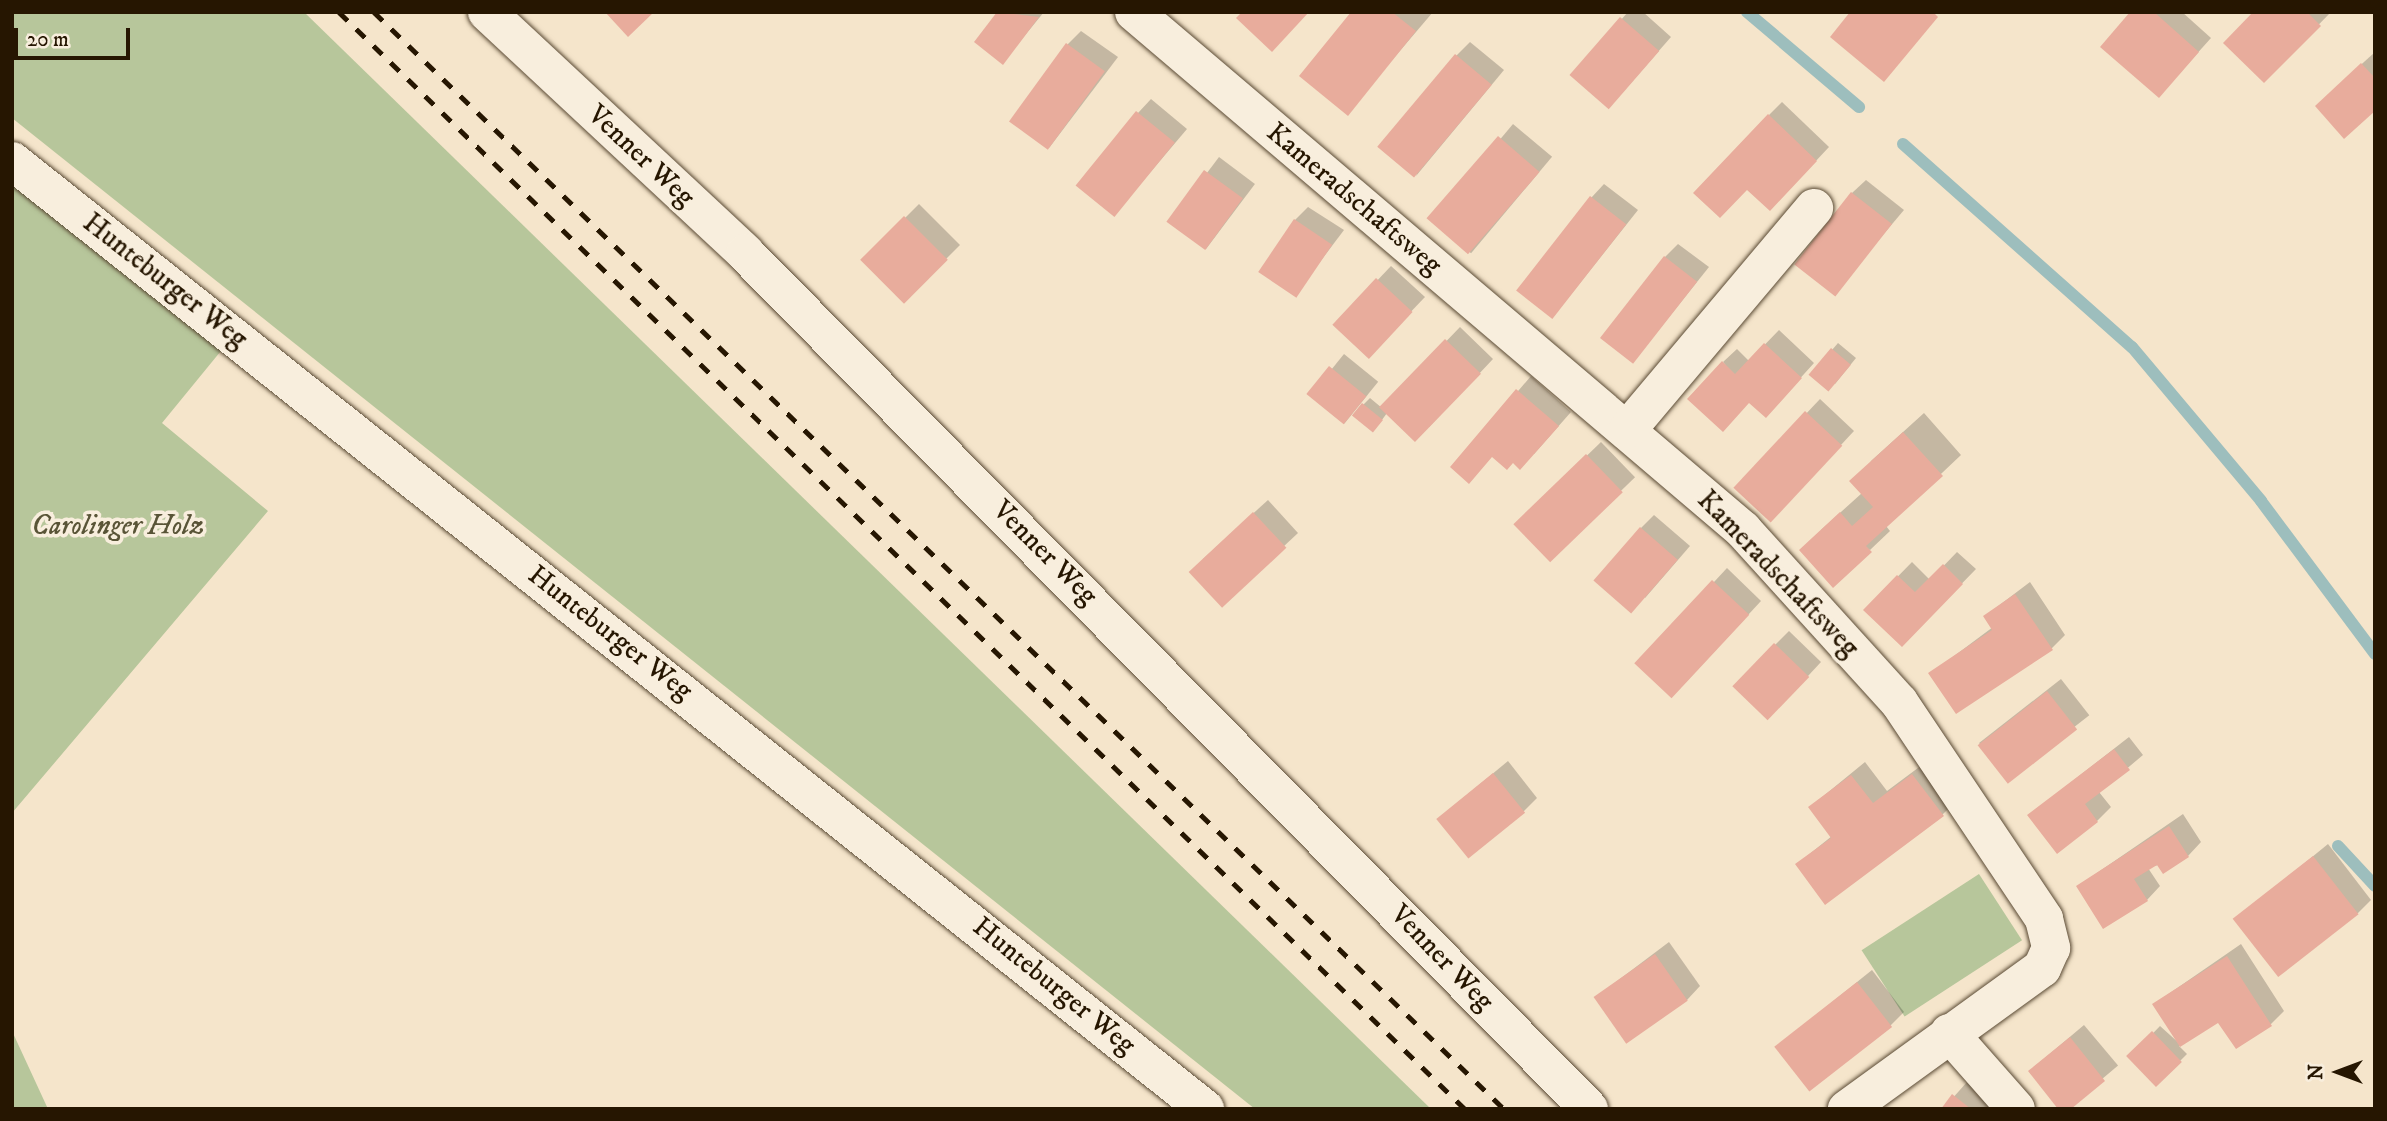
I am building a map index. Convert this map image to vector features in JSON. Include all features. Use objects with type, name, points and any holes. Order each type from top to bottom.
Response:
[{"type":"street","name":"Venner Weg","points":[[487,12],[774,282],[1589,1109]]},
{"type":"street","name":"Kameradschaftsweg","points":[[1134,12],[1628,429],[1743,530],[1899,702],[2044,919],[2051,948],[2042,968],[1847,1109]]},
{"type":"street","name":"Hunteburger Weg","points":[[12,161],[1205,1109]]},
{"type":"street","points":[[1628,429],[1814,208]]},
{"type":"street","points":[[1949,1033],[2016,1109]]},
{"type":"green space","points":[[12,12],[304,12],[1431,1109],[1255,1109],[12,118]]},
{"type":"green space","name":"Carolinger Holz","points":[[12,184],[225,346],[162,423],[268,511],[12,813]]},
{"type":"green space","points":[[1979,874],[2022,940],[1905,1017],[1862,950]]},
{"type":"green space","points":[[12,1031],[48,1109],[12,1109]]},
{"type":"building","points":[[605,12],[654,12],[628,37]]},
{"type":"building","points":[[997,12],[1039,17],[1003,65],[974,42]]},
{"type":"building","points":[[1242,12],[1309,12],[1272,52],[1236,18]]},
{"type":"building","points":[[1351,12],[1392,12],[1416,31],[1348,116],[1299,76]]},
{"type":"building","points":[[1850,12],[1933,12],[1938,17],[1884,82],[1830,37]]},
{"type":"building","points":[[2130,12],[2154,12],[2199,52],[2159,98],[2100,47]]},
{"type":"building","points":[[2253,12],[2307,12],[2321,26],[2264,83],[2223,43]]},
{"type":"building","points":[[1620,17],[1659,51],[1609,109],[1569,75]]},
{"type":"building","points":[[1066,43],[1105,71],[1048,150],[1009,121]]},
{"type":"building","points":[[1455,54],[1492,85],[1414,178],[1377,147]]},
{"type":"building","points":[[2361,63],[2375,78],[2375,111],[2344,139],[2315,106]]},
{"type":"building","points":[[1136,111],[1175,142],[1114,217],[1076,186]]},
{"type":"building","points":[[1768,114],[1817,161],[1770,211],[1747,190],[1720,218],[1693,193]]},
{"type":"building","points":[[1498,136],[1540,172],[1468,254],[1426,218]]},
{"type":"building","points":[[1204,170],[1243,198],[1205,250],[1166,222]]},
{"type":"building","points":[[1851,192],[1892,224],[1835,297],[1794,264]]},
{"type":"building","points":[[1590,196],[1626,224],[1552,319],[1516,291]]},
{"type":"building","points":[[904,216],[948,260],[904,304],[860,260]]},
{"type":"building","points":[[1294,219],[1332,245],[1296,298],[1258,272]]},
{"type":"building","points":[[1664,256],[1697,282],[1633,364],[1600,338]]},
{"type":"building","points":[[1376,278],[1413,312],[1369,359],[1332,325]]},
{"type":"building","points":[[1445,339],[1481,374],[1415,442],[1379,407]]},
{"type":"building","points":[[1764,343],[1802,378],[1766,418],[1749,403],[1723,432],[1687,399],[1722,361],[1735,374]]},
{"type":"building","points":[[1831,348],[1851,365],[1828,392],[1809,375]]},
{"type":"building","points":[[1329,366],[1366,396],[1344,424],[1306,394]]},
{"type":"building","points":[[1516,389],[1559,426],[1520,470],[1513,463],[1507,470],[1492,457],[1469,484],[1450,467]]},
{"type":"building","points":[[1362,403],[1383,420],[1373,432],[1352,415]]},
{"type":"building","points":[[1805,411],[1842,446],[1771,523],[1733,488]]},
{"type":"building","points":[[1903,432],[1943,476],[1866,546],[1872,552],[1833,588],[1799,550],[1840,512],[1852,526],[1873,507],[1849,481]]},
{"type":"building","points":[[1586,454],[1623,492],[1550,562],[1513,524]]},
{"type":"building","points":[[1253,512],[1286,548],[1222,608],[1189,572]]},
{"type":"building","points":[[1640,527],[1678,560],[1631,613],[1593,581]]},
{"type":"building","points":[[1943,564],[1963,584],[1902,647],[1863,610],[1897,575],[1915,592]]},
{"type":"building","points":[[1712,580],[1749,615],[1672,698],[1634,663]]},
{"type":"building","points":[[2015,594],[2053,650],[1956,714],[1928,673],[1992,630],[1983,616]]},
{"type":"building","points":[[1774,643],[1809,677],[1768,720],[1732,686]]},
{"type":"building","points":[[2047,691],[2077,730],[2008,784],[1978,745]]},
{"type":"building","points":[[2114,749],[2130,770],[2085,804],[2098,822],[2057,854],[2027,815]]},
{"type":"building","points":[[1493,773],[1525,813],[1468,859],[1436,819]]},
{"type":"building","points":[[1912,774],[1944,816],[1825,905],[1795,864],[1831,838],[1808,807],[1851,775],[1873,803]]},
{"type":"building","points":[[2169,826],[2189,857],[2163,874],[2157,865],[2134,879],[2148,901],[2103,929],[2076,886]]},
{"type":"building","points":[[2313,856],[2359,914],[2278,977],[2233,919]]},
{"type":"building","points":[[1655,954],[1688,1001],[1626,1044],[1594,997]]},
{"type":"building","points":[[2227,956],[2272,1026],[2236,1049],[2218,1023],[2180,1047],[2152,1004]]},
{"type":"building","points":[[1857,982],[1892,1027],[1809,1092],[1774,1047]]},
{"type":"building","points":[[2152,1031],[2182,1062],[2156,1087],[2126,1056]]},
{"type":"building","points":[[2070,1037],[2105,1081],[2071,1109],[2058,1109],[2028,1071]]},
{"type":"building","points":[[1952,1094],[1971,1109],[1941,1109]]},
{"type":"waterway","points":[[1747,12],[1859,107]]},
{"type":"waterway","points":[[1903,144],[2132,347],[2261,501],[2375,654]]},
{"type":"waterway","points":[[2338,846],[2375,886]]},
{"type":"railway","points":[[339,12],[1465,1109]]},
{"type":"railway","points":[[374,12],[1504,1109]]}]
